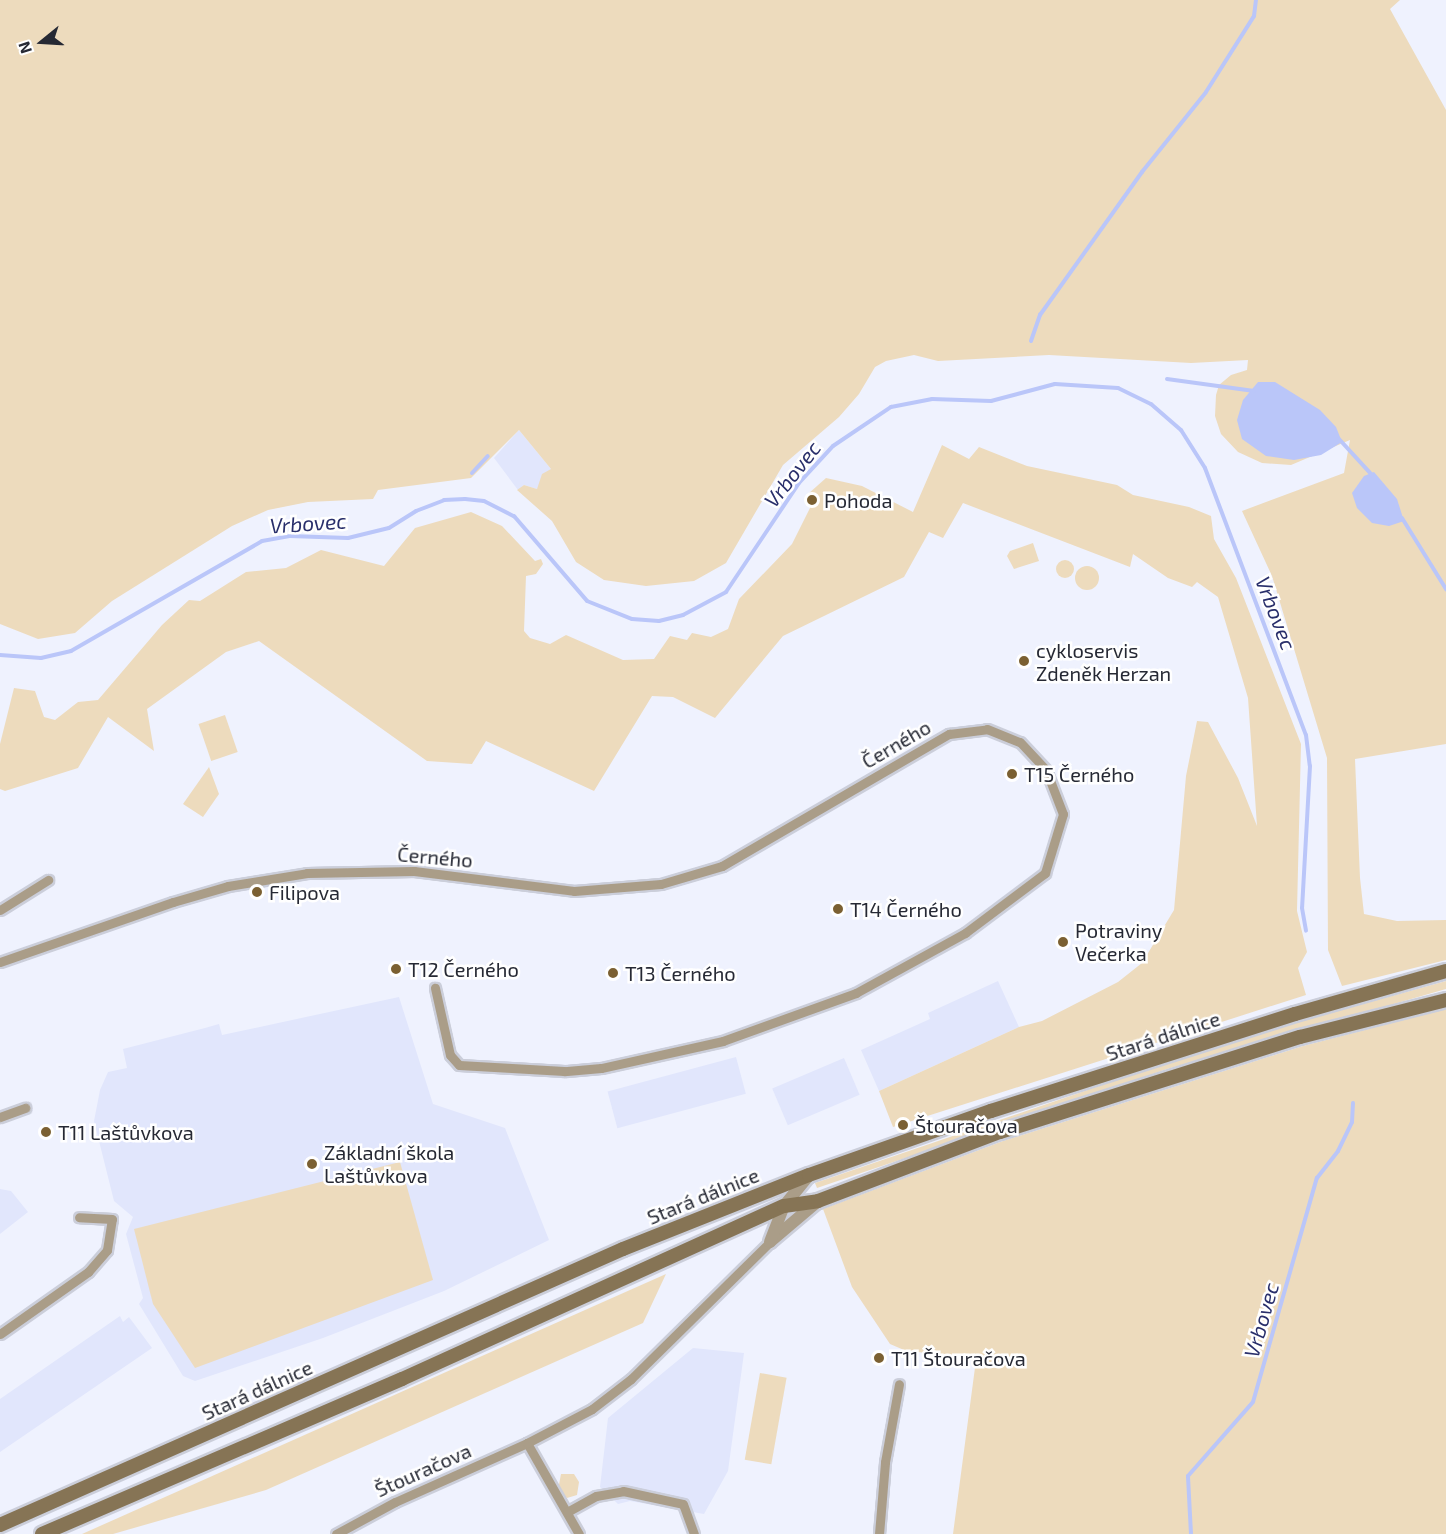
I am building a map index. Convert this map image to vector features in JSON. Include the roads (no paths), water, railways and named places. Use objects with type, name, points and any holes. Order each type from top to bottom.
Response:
[{"type":"main road","name":"Stará dálnice","points":[[0,1525],[623,1249],[809,1175],[1014,1104],[1295,1014],[1446,971]]},
{"type":"main road","name":"Stará dálnice","points":[[42,1534],[402,1379],[784,1206],[818,1201],[1011,1128],[1300,1037],[1446,1000]]},
{"type":"street","name":"Černého","points":[[0,962],[115,919],[206,892],[307,873],[414,871],[574,891],[661,884],[722,866],[948,734],[987,729],[1020,742],[1046,770],[1063,814],[1045,873],[965,933],[856,993],[723,1041],[596,1068],[564,1071],[459,1065],[450,1055],[435,988]]},
{"type":"street","points":[[0,910],[48,880]]},
{"type":"street","points":[[0,1117],[25,1108]]},
{"type":"street","points":[[770,1242],[784,1206],[809,1175]]},
{"type":"street","points":[[770,1242],[818,1201]]},
{"type":"street","points":[[0,1334],[88,1272],[107,1250],[112,1219],[79,1217]]},
{"type":"street","name":"Štouračova","points":[[336,1534],[395,1502],[527,1443],[592,1409],[631,1379],[770,1242]]},
{"type":"street","points":[[879,1534],[885,1462],[899,1384]]},
{"type":"street","points":[[527,1443],[579,1534]]},
{"type":"street","points":[[567,1512],[596,1496],[623,1491],[683,1504],[694,1534]]},
{"type":"water","points":[[1258,382],[1275,382],[1320,410],[1336,427],[1342,442],[1321,455],[1294,460],[1266,456],[1242,439],[1237,420],[1243,400]]},
{"type":"water","points":[[1374,472],[1397,499],[1404,521],[1389,526],[1372,523],[1357,508],[1352,493],[1364,476]]},
{"type":"waterway","points":[[1031,341],[1040,315],[1142,172],[1206,92],[1254,16],[1256,0]]},
{"type":"waterway","points":[[1167,379],[1254,391]]},
{"type":"waterway","name":"Vrbovec","points":[[0,655],[41,658],[71,651],[262,541],[290,536],[348,538],[389,528],[416,511],[444,500],[484,501],[514,516],[587,601],[632,619],[659,621],[683,615],[726,592],[799,483],[833,446],[891,407],[932,399],[991,401],[1055,384],[1118,388],[1151,404],[1181,430],[1205,468],[1306,735],[1310,766],[1302,908],[1306,931]]},
{"type":"waterway","points":[[1339,439],[1372,475]]},
{"type":"waterway","points":[[472,473],[488,456]]},
{"type":"waterway","points":[[1402,518],[1446,589]]},
{"type":"waterway","name":"Vrbovec","points":[[1191,1534],[1188,1476],[1253,1402],[1317,1178],[1338,1151],[1352,1122],[1353,1103]]},
{"type":"place","name":"Pohoda","points":[[812,500]]},
{"type":"place","name":"cykloservis Zdeněk Herzan","points":[[1024,661]]},
{"type":"place","name":"T15 Černého","points":[[1012,774]]},
{"type":"place","name":"Filipova","points":[[257,892]]},
{"type":"place","name":"T14 Černého","points":[[838,909]]},
{"type":"place","name":"Potraviny Večerka","points":[[1063,942]]},
{"type":"place","name":"T12 Černého","points":[[396,969]]},
{"type":"place","name":"T13 Černého","points":[[613,973]]},
{"type":"place","name":"Štouračova","points":[[903,1125]]},
{"type":"place","name":"T11 Laštůvkova","points":[[46,1132]]},
{"type":"place","name":"Základní škola Laštůvkova","points":[[312,1164]]},
{"type":"place","name":"T11 Štouračova","points":[[879,1358]]}]
